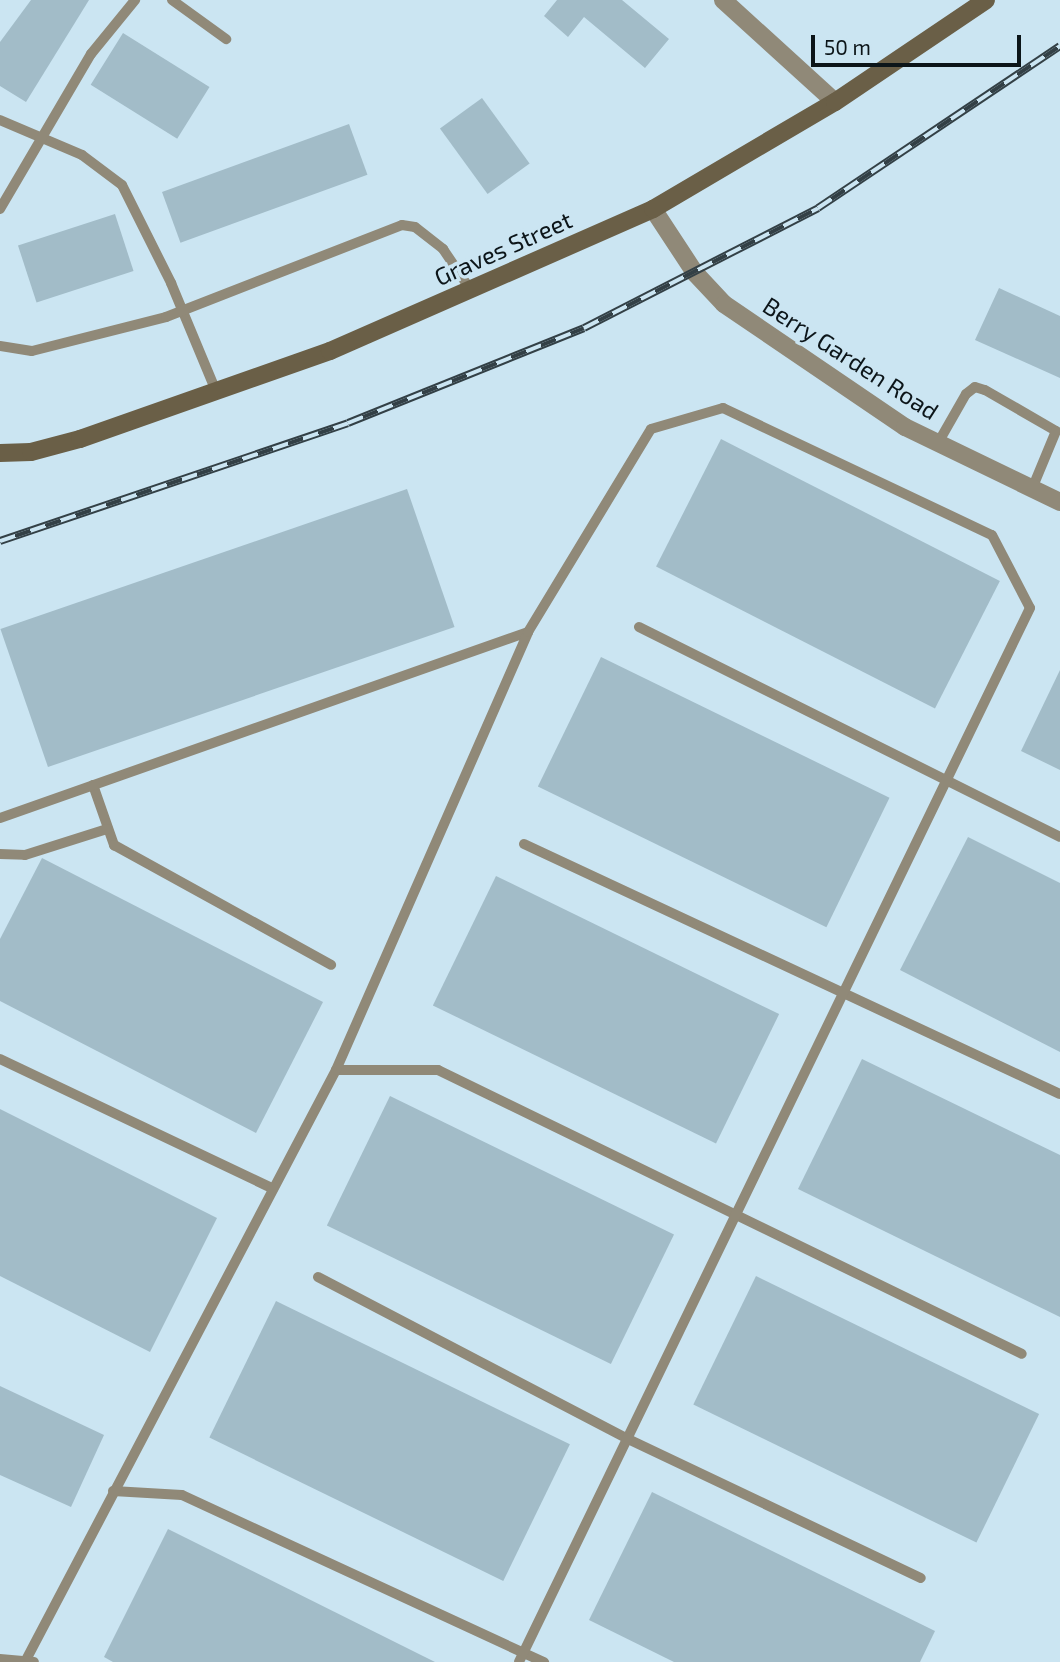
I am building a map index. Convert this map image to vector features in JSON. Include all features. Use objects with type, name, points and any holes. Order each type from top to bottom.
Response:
[{"type":"street","points":[[723,0],[835,102]]},
{"type":"street","name":"Graves Street","points":[[0,453],[31,452],[80,439],[330,351],[653,209],[835,102],[986,0]]},
{"type":"street","name":"Berry Garden Road","points":[[653,209],[695,273],[724,304],[905,427],[1060,502]]},
{"type":"lane","points":[[0,209],[39,136],[91,54],[135,0]]},
{"type":"lane","points":[[172,0],[226,39]]},
{"type":"lane","points":[[0,120],[82,155],[122,185],[183,310],[216,391]]},
{"type":"lane","points":[[0,346],[32,351],[183,310],[402,225],[415,228],[443,249],[470,289]]},
{"type":"lane","points":[[938,443],[966,394],[975,387],[985,390],[1056,431],[1032,489]]},
{"type":"lane","points":[[0,1659],[31,1660],[113,1491],[336,1070],[528,632],[652,429],[723,408],[992,535],[1030,608],[522,1657]]},
{"type":"lane","points":[[639,627],[947,783],[1060,836]]},
{"type":"lane","points":[[0,818],[528,632]]},
{"type":"lane","points":[[93,785],[114,845],[331,965]]},
{"type":"lane","points":[[0,854],[25,855],[107,830]]},
{"type":"lane","points":[[524,844],[1060,1094]]},
{"type":"lane","points":[[0,1059],[272,1188]]},
{"type":"lane","points":[[336,1070],[438,1070],[735,1219],[1022,1354]]},
{"type":"lane","points":[[318,1277],[628,1439],[921,1578]]},
{"type":"lane","points":[[113,1491],[182,1495],[522,1657],[544,1662]]},
{"type":"building","points":[[31,0],[89,0],[26,102],[0,86],[0,42]]},
{"type":"building","points":[[557,0],[622,0],[669,39],[645,68],[584,17],[568,37],[544,16]]},
{"type":"building","points":[[123,33],[210,87],[177,139],[91,85]]},
{"type":"building","points":[[482,98],[530,164],[488,194],[440,129]]},
{"type":"building","points":[[349,124],[367,175],[180,243],[162,192]]},
{"type":"building","points":[[115,214],[134,271],[37,303],[18,246]]},
{"type":"building","points":[[999,288],[1060,316],[1060,378],[975,340]]},
{"type":"building","points":[[721,439],[1000,581],[935,709],[656,566]]},
{"type":"building","points":[[407,489],[455,627],[48,767],[0,629]]},
{"type":"building","points":[[601,657],[890,798],[826,927],[538,786]]},
{"type":"building","points":[[1060,670],[1060,770],[1021,751]]},
{"type":"building","points":[[968,837],[1060,883],[1060,1052],[900,970]]},
{"type":"building","points":[[42,858],[323,1002],[256,1133],[0,1001],[0,939]]},
{"type":"building","points":[[496,876],[779,1014],[716,1144],[433,1005]]},
{"type":"building","points":[[862,1059],[1060,1155],[1060,1317],[798,1189]]},
{"type":"building","points":[[390,1096],[674,1235],[611,1364],[327,1225]]},
{"type":"building","points":[[0,1109],[217,1218],[150,1352],[0,1276]]},
{"type":"building","points":[[756,1276],[1039,1414],[976,1543],[693,1405]]},
{"type":"building","points":[[276,1301],[570,1444],[503,1581],[209,1438]]},
{"type":"building","points":[[0,1386],[104,1435],[71,1507],[0,1475]]},
{"type":"building","points":[[652,1492],[935,1631],[920,1662],[674,1662],[589,1620]]},
{"type":"building","points":[[168,1529],[435,1662],[113,1662],[104,1657]]},
{"type":"railway","points":[[0,541],[348,423],[584,328],[818,208],[1060,46]]}]
